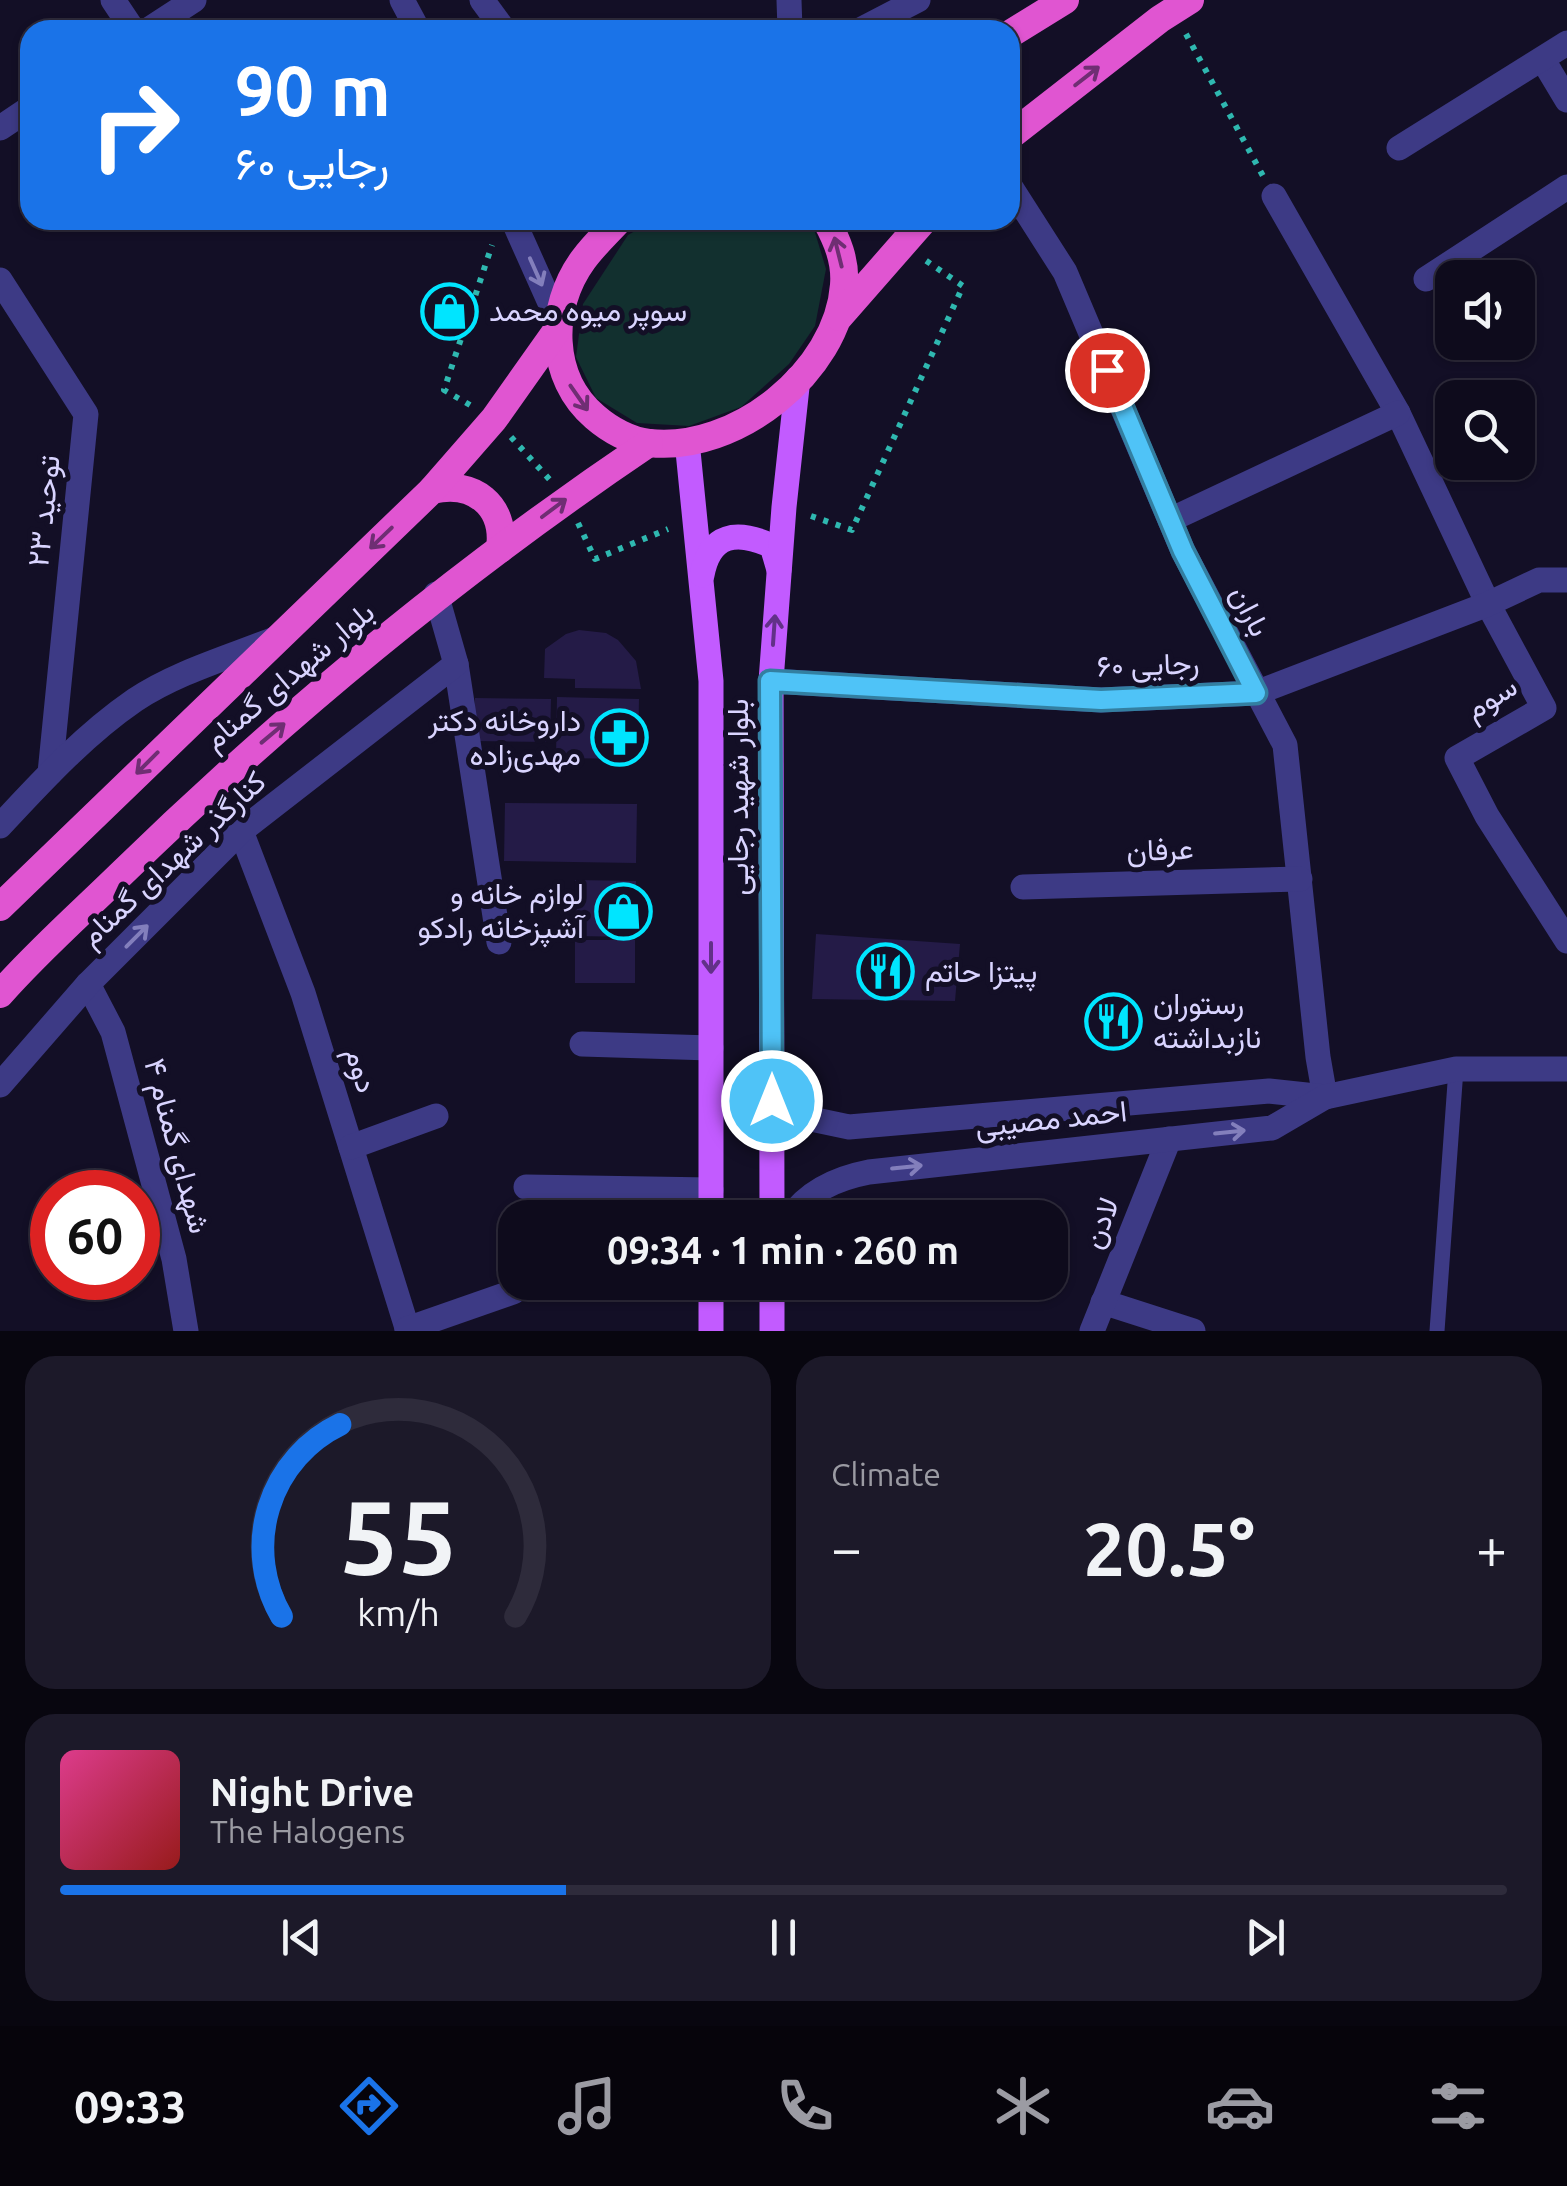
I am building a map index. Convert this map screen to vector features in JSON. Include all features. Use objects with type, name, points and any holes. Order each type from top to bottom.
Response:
[{"type":"highway","points":[[1020,28],[1065,0]]},
{"type":"highway","points":[[1020,128],[1181,5]]},
{"type":"highway","points":[[610,230],[582,262],[566,294],[558,327],[562,370],[580,405],[611,430],[649,443],[687,441],[721,433],[777,401],[820,353],[835,322],[844,284],[840,246],[831,230]]},
{"type":"highway","points":[[835,322],[915,230]]},
{"type":"highway","name":"بلوار شهدای گمنام","points":[[0,907],[432,490],[494,419],[558,327]]},
{"type":"highway","name":"بلوار شهدای گمنام","points":[[0,994],[220,777],[436,594],[649,443]]},
{"type":"highway","points":[[432,490],[459,487],[484,498],[499,521],[500,549]]},
{"type":"main road","name":"بلوار شهید رجایی","points":[[772,1200],[770,681],[798,378]]},
{"type":"main road","name":"بلوار شهید رجایی","points":[[687,441],[711,682],[711,1200]]},
{"type":"main road","points":[[701,581],[706,556],[724,539],[749,536],[772,546],[779,570]]},
{"type":"main road","points":[[711,1300],[711,1331]]},
{"type":"main road","points":[[772,1300],[772,1331]]},
{"type":"street","points":[[163,20],[194,0]]},
{"type":"street","points":[[879,20],[918,0]]},
{"type":"street","points":[[1399,148],[1567,43]]},
{"type":"street","points":[[1543,60],[1567,100]]},
{"type":"street","points":[[1426,278],[1567,188]]},
{"type":"street","points":[[1274,196],[1398,412],[1488,604]]},
{"type":"street","name":"باران","points":[[1020,202],[1064,272],[1170,520],[1285,745],[1325,1097]]},
{"type":"street","points":[[517,230],[558,327]]},
{"type":"street","name":"توحید ۲۳","points":[[0,280],[86,414],[50,773]]},
{"type":"street","points":[[1170,520],[1398,412]]},
{"type":"street","name":"رجایی ۶۰","points":[[770,681],[1101,700],[1256,693],[1488,604],[1539,580],[1567,580]]},
{"type":"street","points":[[436,594],[456,664],[499,942]]},
{"type":"street","name":"سوم","points":[[1488,604],[1544,708],[1456,758],[1487,816],[1567,942]]},
{"type":"street","points":[[0,826],[88,736],[138,698],[276,638]]},
{"type":"street","name":"کنارگذر شهدای گمنام","points":[[0,1085],[88,984],[241,831],[456,664]]},
{"type":"street","name":"دوم","points":[[241,831],[303,993],[408,1330]]},
{"type":"street","name":"عرفان","points":[[1022,887],[1300,879]]},
{"type":"street","name":"شهدای گمنام ۴","points":[[88,984],[113,1032],[174,1259],[186,1331]]},
{"type":"street","points":[[582,1044],[712,1048]]},
{"type":"street","name":"احمد مصیبی","points":[[772,1101],[827,1124],[862,1126],[1269,1091],[1325,1097],[1456,1069],[1567,1069]]},
{"type":"street","name":"احمد مصیبی","points":[[807,1200],[834,1180],[858,1174],[1272,1128],[1325,1097]]},
{"type":"street","points":[[351,1147],[436,1116]]},
{"type":"street","points":[[858,1174],[850,1148],[862,1126]]},
{"type":"street","name":"لادن","points":[[1092,1331],[1170,1139]]},
{"type":"street","points":[[526,1187],[711,1190]]},
{"type":"street","points":[[408,1330],[498,1297]]},
{"type":"street","points":[[1104,1302],[1192,1331]]},
{"type":"lane","points":[[1437,1331],[1456,1069]]},
{"type":"path","points":[[1181,5],[1274,196]]},
{"type":"path","points":[[494,239],[444,390],[494,419]]},
{"type":"green space","points":[[637,230],[814,230],[826,269],[815,326],[789,364],[741,407],[689,426],[637,423],[596,398],[576,357],[583,304],[628,235]]},
{"type":"building","points":[[579,630],[606,633],[618,640],[636,661],[641,689],[575,688],[575,679],[544,678],[545,649]]},
{"type":"building","points":[[557,697],[639,699],[638,759],[556,758]]},
{"type":"building","points":[[475,698],[551,699],[550,742],[474,741]]},
{"type":"building","points":[[505,803],[637,804],[636,863],[504,861]]},
{"type":"building","points":[[575,880],[636,881],[635,937],[575,936]]},
{"type":"building","name":"پیتزا حاتم","points":[[816,934],[960,944],[955,1001],[812,999]]},
{"type":"building","points":[[575,940],[635,940],[635,983],[575,983]]},
{"type":"place","name":"سوپر میوه محمد","points":[[450,311]]},
{"type":"place","name":"داروخانه دکتر مهدی‌زاده","points":[[620,738]]},
{"type":"place","name":"لوازم خانه و آشپزخانه رادکو","points":[[623,911]]},
{"type":"place","name":"پیتزا حاتم","points":[[886,972]]},
{"type":"place","name":"رستوران نازبداشته","points":[[1114,1021]]},
{"type":"route","points":[[772,1101],[770,681],[1101,700],[1256,693],[1183,551],[1107,370]]}]
